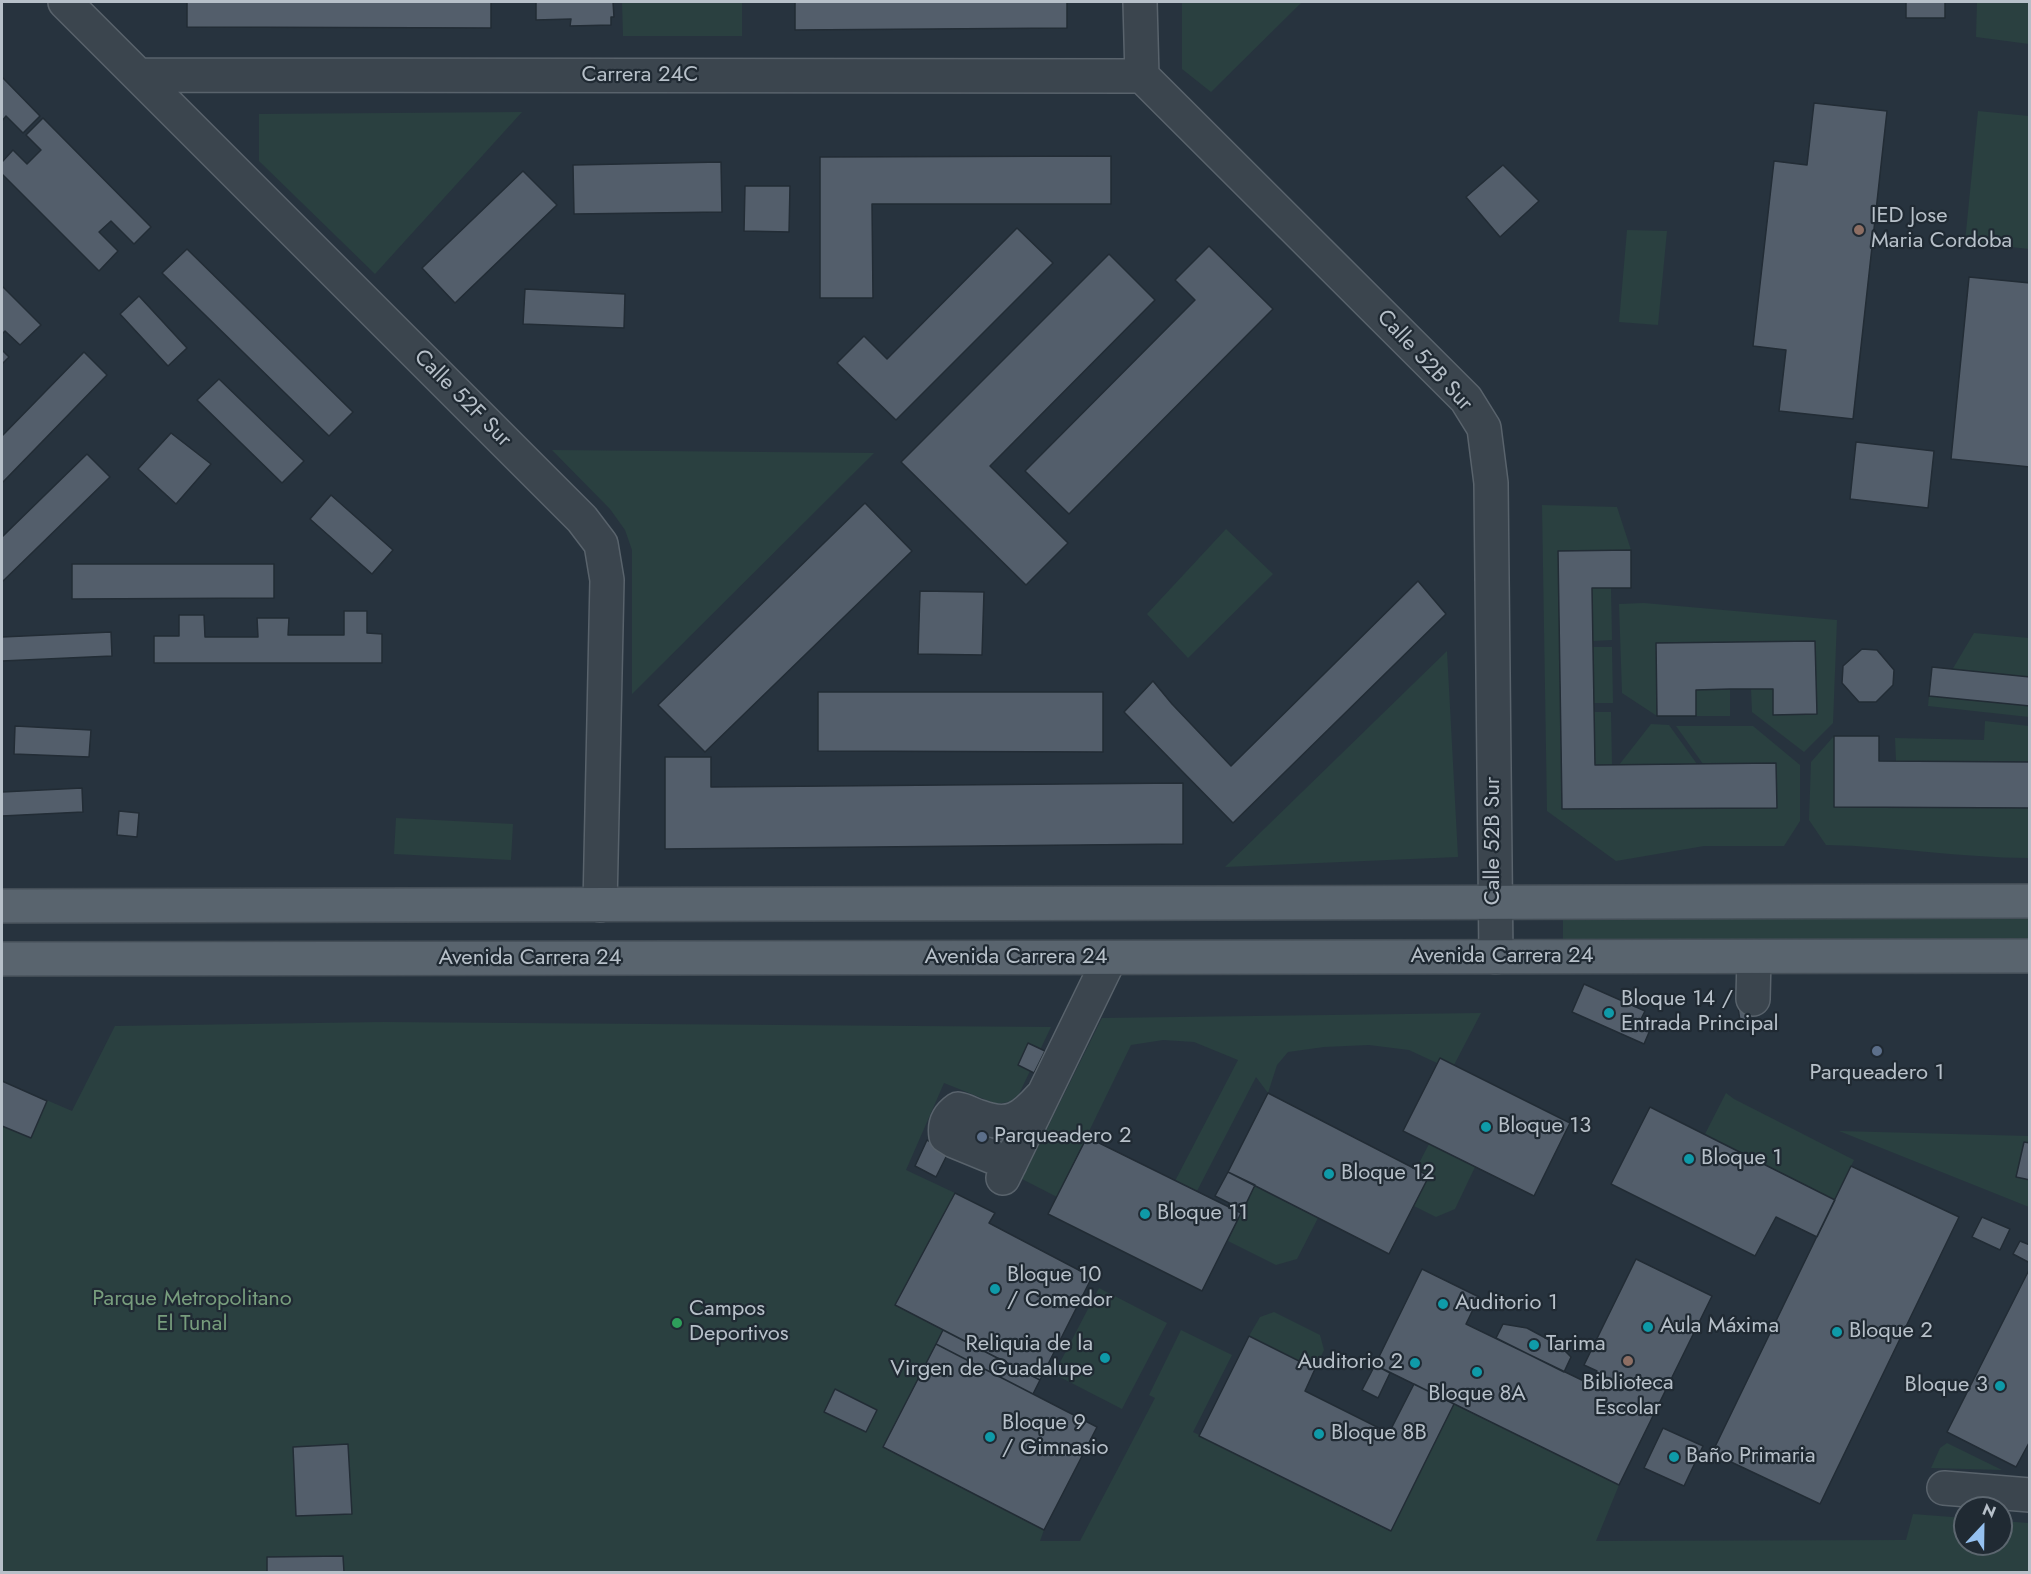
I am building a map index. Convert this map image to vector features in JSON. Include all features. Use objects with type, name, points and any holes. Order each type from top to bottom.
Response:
[{"type":"main road","points":[[2,906],[2030,901]]},
{"type":"main road","name":"Avenida Carrera 24","points":[[2,959],[2030,956]]},
{"type":"street","name":"Calle 52F Sur","points":[[65,2],[582,519],[601,544],[607,580],[600,905]]},
{"type":"street","points":[[1140,2],[1142,76]]},
{"type":"street","name":"Carrera 24C","points":[[139,75],[1142,76]]},
{"type":"street","name":"Calle 52B Sur","points":[[1142,76],[1466,399],[1484,428],[1491,483],[1496,957]]},
{"type":"street","points":[[1753,999],[1754,957]]},
{"type":"street","points":[[1044,1093],[1024,1116],[1008,1122],[981,1118],[958,1109],[951,1113],[945,1127],[946,1136],[1006,1171],[1110,958]]},
{"type":"street","points":[[1944,1488],[2030,1495]]},
{"type":"green space","points":[[622,2],[742,2],[742,36],[623,36]]},
{"type":"green space","points":[[1182,2],[1302,2],[1211,92],[1182,69]]},
{"type":"green space","points":[[1977,2],[2029,2],[2029,44],[1976,37]]},
{"type":"green space","points":[[1978,111],[2029,116],[2029,249],[1965,242]]},
{"type":"green space","points":[[522,112],[375,274],[259,161],[259,114]]},
{"type":"green space","points":[[1627,230],[1667,231],[1658,325],[1619,322]]},
{"type":"green space","points":[[552,450],[874,453],[632,694],[632,550],[625,530],[610,509]]},
{"type":"green space","points":[[1542,505],[1617,507],[1631,550],[1558,551],[1562,809],[1776,808],[1703,764],[1676,726],[1753,726],[1800,765],[1800,821],[1784,846],[1704,846],[1616,861],[1547,811]]},
{"type":"green space","points":[[1226,529],[1273,574],[1188,658],[1147,614]]},
{"type":"green space","points":[[1592,588],[1611,588],[1612,640],[1593,641]]},
{"type":"green space","points":[[1644,603],[1837,620],[1833,723],[1804,752],[1752,712],[1751,689],[1773,689],[1773,715],[1816,714],[1815,641],[1656,643],[1657,716],[1622,693],[1619,604]]},
{"type":"green space","points":[[1974,633],[2029,638],[2029,677],[1952,670]]},
{"type":"green space","points":[[1593,647],[1612,647],[1613,703],[1594,703]]},
{"type":"green space","points":[[1447,651],[1458,857],[1225,867]]},
{"type":"green space","points":[[1730,689],[1730,716],[1696,716],[1696,690]]},
{"type":"green space","points":[[1929,696],[2029,706],[2029,717],[1928,706]]},
{"type":"green space","points":[[1594,712],[1611,712],[1612,765],[1595,765]]},
{"type":"green space","points":[[1985,721],[2029,726],[2029,762],[1896,761],[1895,738],[1984,740]]},
{"type":"green space","points":[[1651,724],[1669,725],[1697,764],[1619,765]]},
{"type":"green space","points":[[1834,736],[1834,807],[2029,808],[2029,858],[1826,845],[1809,820],[1811,762]]},
{"type":"green space","points":[[396,818],[513,824],[511,860],[394,854]]},
{"type":"green space","points":[[1563,913],[2029,913],[2029,939],[1563,939]]},
{"type":"green space","points":[[1481,1013],[1454,1065],[1440,1058],[1437,1063],[1409,1050],[1369,1045],[1324,1047],[1288,1052],[1277,1065],[1268,1093],[1256,1077],[1197,1191],[1175,1181],[1238,1060],[1194,1042],[1163,1040],[1131,1045],[1057,1197],[1022,1179],[1102,1018]]},
{"type":"green space","name":"Parque Metropolitano El Tunal","points":[[383,1022],[1051,1027],[1019,1094],[1010,1101],[994,1103],[944,1083],[906,1170],[955,1193],[895,1305],[943,1330],[883,1447],[1044,1530],[1040,1541],[1080,1541],[1155,1398],[1149,1395],[1181,1330],[1232,1355],[1193,1432],[1390,1531],[1454,1404],[1619,1485],[1596,1541],[1906,1540],[1913,1514],[1953,1517],[1953,1556],[2013,1556],[2013,1522],[2029,1523],[2029,1572],[2,1572],[2,1081],[72,1111],[115,1026]]},
{"type":"green space","points":[[1726,1093],[1854,1160],[1835,1200],[1705,1134]]},
{"type":"green space","points":[[1839,1131],[2029,1136],[2029,1207]]},
{"type":"green space","points":[[1429,1144],[1475,1167],[1455,1209],[1436,1217],[1414,1206],[1429,1176],[1416,1169]]},
{"type":"green space","points":[[1255,1186],[1318,1218],[1297,1259],[1276,1265],[1228,1241]]},
{"type":"green space","points":[[1099,1288],[1167,1323],[1122,1409],[1054,1374]]},
{"type":"green space","points":[[1274,1312],[1320,1335],[1324,1350],[1315,1369],[1249,1336],[1260,1317]]},
{"type":"green space","points":[[1947,1443],[2002,1470],[1931,1468],[1940,1448]]},
{"type":"building","points":[[187,2],[491,2],[491,28],[187,27]]},
{"type":"building","points":[[536,2],[613,2],[614,17],[611,17],[611,25],[570,26],[571,19],[536,20]]},
{"type":"building","points":[[795,2],[1067,2],[1067,28],[795,30]]},
{"type":"building","points":[[1906,2],[1945,2],[1945,18],[1906,18]]},
{"type":"building","points":[[2,77],[40,116],[23,133],[6,116],[2,121]]},
{"type":"building","points":[[1814,103],[1887,111],[1853,419],[1779,411],[1786,350],[1753,346],[1774,161],[1807,165]]},
{"type":"building","points":[[43,118],[151,227],[134,244],[111,221],[99,232],[118,251],[99,271],[2,174],[2,162],[13,150],[27,164],[41,150],[26,135]]},
{"type":"building","points":[[1111,156],[1111,204],[872,204],[873,298],[820,298],[820,157]]},
{"type":"building","points":[[721,162],[722,212],[574,214],[573,165]]},
{"type":"building","points":[[1503,165],[1539,201],[1500,237],[1466,197]]},
{"type":"building","points":[[523,171],[557,205],[455,303],[422,268]]},
{"type":"building","points":[[745,186],[790,186],[789,232],[744,231]]},
{"type":"building","points":[[1017,228],[1053,263],[896,420],[837,363],[864,336],[887,359]]},
{"type":"building","points":[[1209,246],[1273,309],[1069,514],[1025,471],[1195,300],[1175,280]]},
{"type":"building","points":[[187,249],[353,412],[329,436],[162,273]]},
{"type":"building","points":[[1109,254],[1155,300],[990,466],[1068,543],[1026,585],[901,462]]},
{"type":"building","points":[[1969,277],[2030,283],[2030,467],[1951,459]]},
{"type":"building","points":[[2,286],[41,325],[20,345],[5,331],[2,334]]},
{"type":"building","points":[[525,289],[625,294],[624,328],[523,324]]},
{"type":"building","points":[[139,296],[187,348],[168,366],[120,314]]},
{"type":"building","points":[[2,350],[9,357],[2,364]]},
{"type":"building","points":[[84,352],[107,375],[2,483],[2,436]]},
{"type":"building","points":[[219,379],[304,461],[282,483],[197,400]]},
{"type":"building","points":[[171,433],[211,464],[176,504],[138,469]]},
{"type":"building","points":[[1856,442],[1934,451],[1928,508],[1850,499]]},
{"type":"building","points":[[87,454],[110,477],[2,582],[2,537]]},
{"type":"building","points":[[331,495],[393,550],[372,574],[310,519]]},
{"type":"building","points":[[865,503],[912,551],[705,752],[658,705]]},
{"type":"building","points":[[1631,550],[1631,588],[1592,588],[1595,765],[1776,763],[1777,808],[1562,809],[1558,551]]},
{"type":"building","points":[[72,564],[274,564],[274,598],[72,599]]},
{"type":"building","points":[[1418,581],[1446,614],[1233,823],[1124,712],[1153,681],[1231,766]]},
{"type":"building","points":[[920,591],[984,592],[982,655],[918,654]]},
{"type":"building","points":[[344,611],[367,611],[367,633],[382,634],[382,663],[154,663],[154,636],[179,636],[179,615],[204,615],[205,637],[258,637],[257,618],[289,618],[288,635],[344,635]]},
{"type":"building","points":[[111,632],[112,656],[2,661],[2,637]]},
{"type":"building","points":[[1815,641],[1817,714],[1773,715],[1773,689],[1730,689],[1696,690],[1696,716],[1657,716],[1656,643]]},
{"type":"building","points":[[1862,649],[1877,650],[1894,670],[1893,685],[1876,702],[1859,702],[1842,683],[1843,666]]},
{"type":"building","points":[[1932,667],[2030,677],[2030,706],[1929,696]]},
{"type":"building","points":[[818,692],[1103,692],[1103,752],[818,751]]},
{"type":"building","points":[[15,726],[91,730],[89,757],[14,754]]},
{"type":"building","points":[[1834,736],[1879,736],[1879,761],[2030,762],[2030,808],[1834,807]]},
{"type":"building","points":[[665,757],[711,757],[711,787],[1183,783],[1183,844],[665,849]]},
{"type":"building","points":[[82,788],[83,812],[2,816],[2,792]]},
{"type":"building","points":[[119,811],[139,813],[137,837],[117,835]]},
{"type":"building","name":"Bloque 14 / Entrada Principal","points":[[1584,984],[1645,1011],[1638,1025],[1650,1030],[1644,1044],[1572,1012]]},
{"type":"building","points":[[1749,1006],[1751,1027],[1741,1028],[1738,1007]]},
{"type":"building","points":[[1028,1043],[1045,1051],[1034,1073],[1018,1065]]},
{"type":"building","name":"Bloque 13","points":[[1440,1058],[1570,1123],[1534,1196],[1403,1131]]},
{"type":"building","points":[[2,1081],[47,1101],[31,1138],[2,1126]]},
{"type":"building","name":"Bloque 12","points":[[1268,1093],[1429,1176],[1389,1254],[1228,1172]]},
{"type":"building","name":"Bloque 1","points":[[1650,1107],[1835,1200],[1817,1237],[1776,1217],[1755,1256],[1611,1184]]},
{"type":"building","name":"Bloque 11","points":[[1087,1137],[1241,1213],[1202,1291],[1048,1214]]},
{"type":"building","points":[[927,1140],[949,1151],[936,1177],[915,1166]]},
{"type":"building","points":[[2024,1142],[2030,1143],[2030,1180],[2016,1177]]},
{"type":"building","name":"Bloque 2","points":[[1851,1166],[1959,1217],[1820,1504],[1712,1453]]},
{"type":"building","points":[[1228,1172],[1255,1185],[1243,1210],[1215,1196]]},
{"type":"building","name":"Bloque 10 / Comedor","points":[[955,1193],[995,1213],[989,1223],[1092,1277],[1040,1380],[895,1305]]},
{"type":"building","points":[[1982,1217],[2010,1229],[2000,1250],[1972,1237]]},
{"type":"building","points":[[2020,1241],[2030,1245],[2030,1263],[2013,1254]]},
{"type":"building","name":"Bloque 8A","points":[[1636,1259],[1712,1296],[1619,1485],[1375,1365],[1422,1269],[1479,1297],[1466,1324],[1590,1384],[1597,1371],[1584,1365]]},
{"type":"building","name":"Bloque 3","points":[[2030,1268],[2030,1441],[2016,1467],[1947,1432]]},
{"type":"building","name":"Tarima","points":[[1503,1324],[1527,1328],[1563,1349],[1571,1357],[1564,1372],[1496,1338]]},
{"type":"building","points":[[943,1330],[1040,1380],[1033,1394],[936,1344]]},
{"type":"building","name":"Bloque 8B","points":[[1249,1336],[1315,1369],[1305,1391],[1389,1433],[1414,1384],[1454,1404],[1391,1531],[1199,1436]]},
{"type":"building","name":"Bloque 9 / Gimnasio","points":[[936,1344],[1097,1427],[1044,1530],[883,1447]]},
{"type":"building","points":[[1375,1365],[1390,1373],[1378,1398],[1362,1390]]},
{"type":"building","points":[[835,1389],[877,1410],[866,1432],[824,1412]]},
{"type":"building","name":"Baño Primaria","points":[[1663,1428],[1703,1446],[1684,1486],[1644,1468]]},
{"type":"building","points":[[348,1444],[352,1514],[296,1516],[293,1447]]},
{"type":"building","points":[[343,1556],[344,1572],[267,1572],[267,1557]]},
{"type":"place","name":"IED Jose Maria Cordoba","points":[[1859,230]]},
{"type":"place","name":"Bloque 14 / Entrada Principal","points":[[1609,1013]]},
{"type":"place","name":"Parqueadero 1","points":[[1877,1051]]},
{"type":"place","name":"Bloque 13","points":[[1486,1127]]},
{"type":"place","name":"Parqueadero 2","points":[[982,1137]]},
{"type":"place","name":"Bloque 1","points":[[1689,1159]]},
{"type":"place","name":"Bloque 12","points":[[1329,1174]]},
{"type":"place","name":"Bloque 11","points":[[1145,1214]]},
{"type":"place","name":"Bloque 10 / Comedor","points":[[995,1289]]},
{"type":"place","name":"Auditorio 1","points":[[1443,1304]]},
{"type":"place","name":"Campos Deportivos","points":[[677,1323]]},
{"type":"place","name":"Aula Máxima","points":[[1648,1327]]},
{"type":"place","name":"Bloque 2","points":[[1837,1332]]},
{"type":"place","name":"Tarima","points":[[1534,1345]]},
{"type":"place","name":"Reliquia de la Virgen de Guadalupe","points":[[1105,1358]]},
{"type":"place","name":"Biblioteca Escolar","points":[[1628,1361]]},
{"type":"place","name":"Auditorio 2","points":[[1415,1363]]},
{"type":"place","name":"Bloque 8A","points":[[1477,1372]]},
{"type":"place","name":"Bloque 3","points":[[2000,1386]]},
{"type":"place","name":"Bloque 8B","points":[[1319,1434]]},
{"type":"place","name":"Bloque 9 / Gimnasio","points":[[990,1437]]},
{"type":"place","name":"Baño Primaria","points":[[1674,1457]]}]
